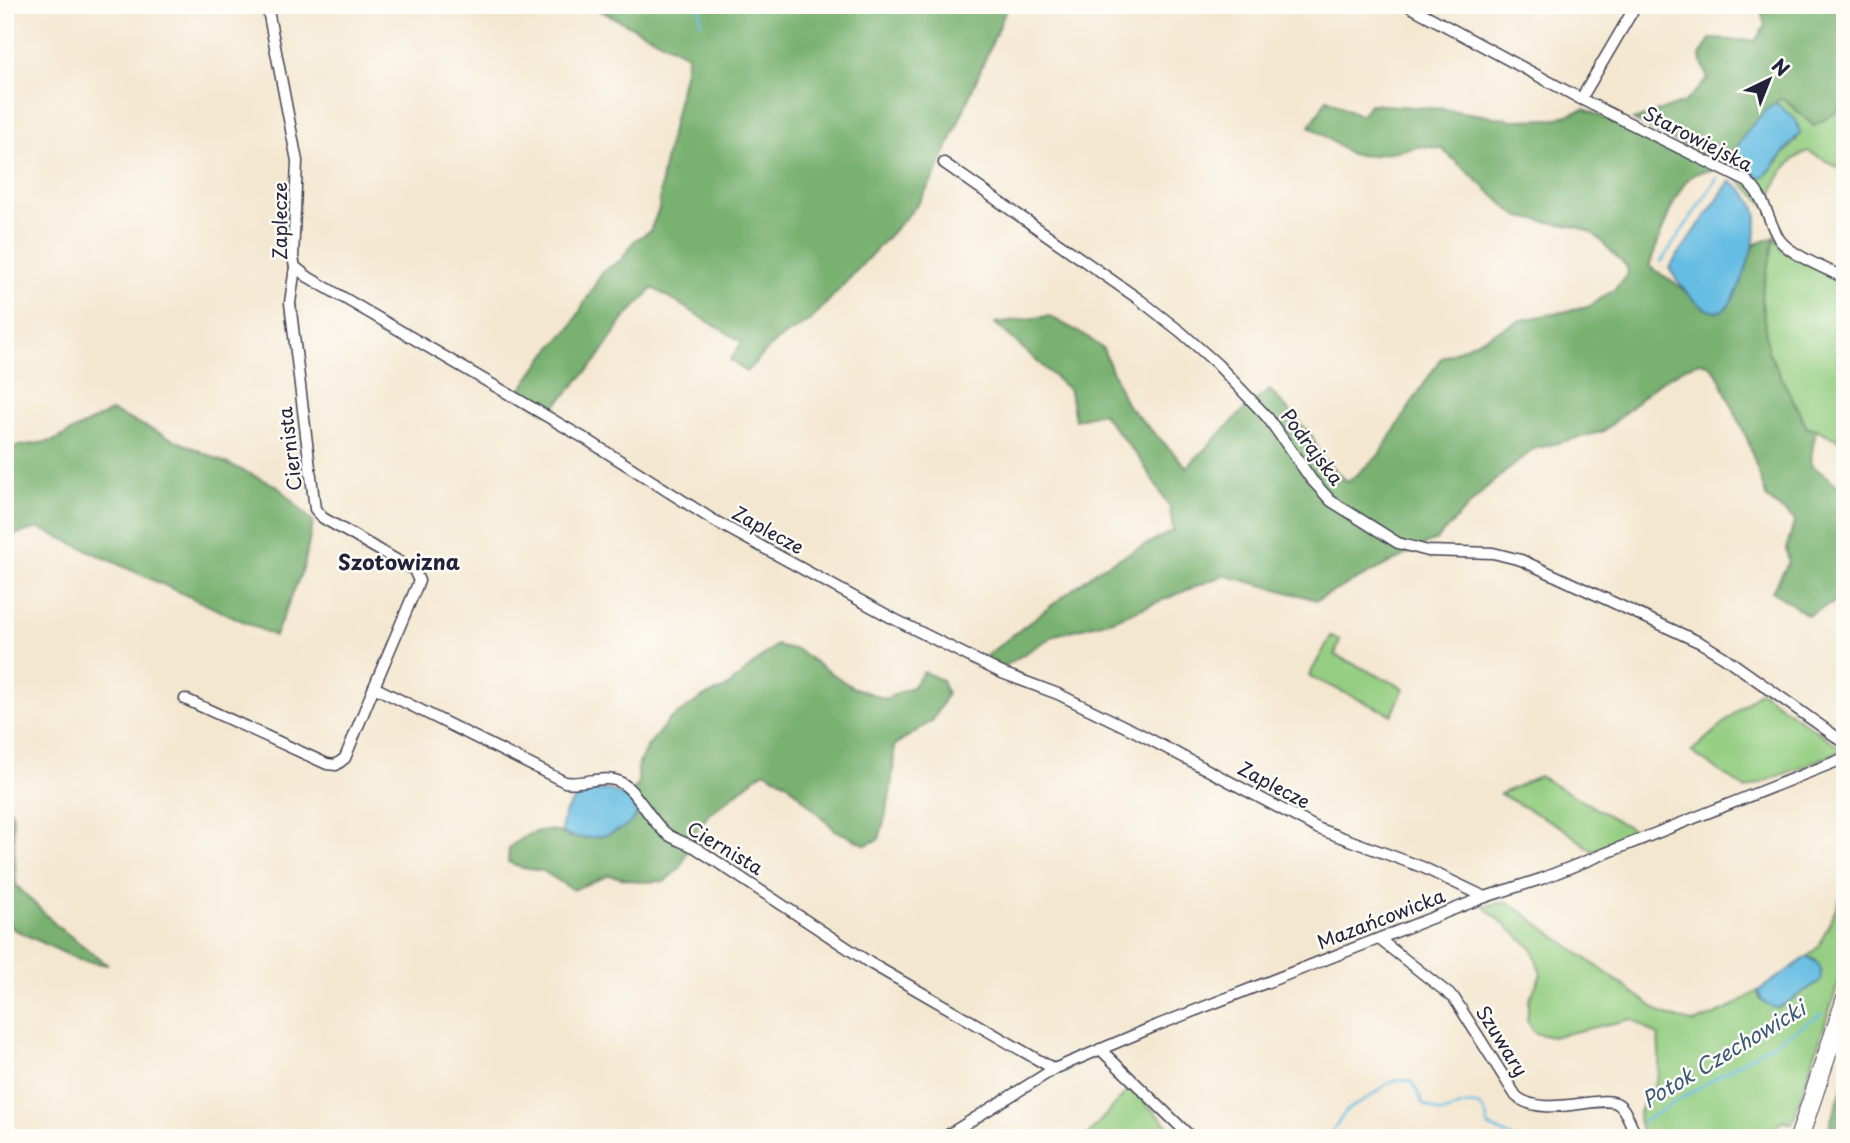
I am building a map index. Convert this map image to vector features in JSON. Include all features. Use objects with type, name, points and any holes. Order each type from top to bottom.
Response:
[{"type":"main road","points":[[1799,1138],[1845,1001]]},
{"type":"street","name":"Zaplecze","points":[[267,5],[297,161],[295,267],[350,303],[589,441],[713,520],[894,619],[1002,673],[1058,694],[1138,733],[1320,829],[1422,867],[1485,897]]},
{"type":"street","name":"Starowiejska","points":[[1407,5],[1581,99],[1748,182],[1763,200],[1780,241],[1845,278]]},
{"type":"street","points":[[1581,99],[1636,5]]},
{"type":"street","name":"Podrajska","points":[[944,163],[1140,300],[1181,332],[1217,364],[1268,418],[1311,479],[1331,501],[1369,527],[1398,543],[1428,551],[1493,553],[1521,560],[1700,643],[1724,657],[1845,743]]},
{"type":"street","name":"Ciernista","points":[[185,699],[327,764],[336,765],[345,758],[417,587],[418,575],[414,570],[323,518],[315,509],[290,303],[295,267]]},
{"type":"street","name":"Ciernista","points":[[374,687],[565,782],[577,784],[614,780],[629,788],[644,810],[667,834],[696,848],[870,963],[1054,1069]]},
{"type":"street","name":"Mazańcowicka","points":[[943,1138],[1054,1069],[1100,1049],[1485,897],[1541,879],[1845,758]]},
{"type":"street","name":"Szuwary","points":[[1379,939],[1454,998],[1516,1096],[1524,1103],[1553,1107],[1611,1100],[1621,1105],[1637,1138]]},
{"type":"street","points":[[1100,1049],[1192,1138]]},
{"type":"green space","points":[[589,5],[1008,5],[939,168],[918,204],[811,320],[776,341],[746,372],[730,360],[742,342],[653,288],[623,320],[597,360],[548,414],[517,395],[547,353],[571,327],[602,272],[621,260],[635,240],[650,231],[659,209],[662,175],[688,55]]},
{"type":"green space","points":[[1760,5],[1845,5],[1845,106],[1814,126],[1784,99],[1779,99],[1729,156],[1726,168],[1633,120],[1685,102],[1708,79],[1700,56],[1710,39],[1755,41],[1765,26]]},
{"type":"green space","points":[[1327,99],[1361,116],[1369,104],[1444,109],[1513,120],[1555,119],[1585,109],[1717,170],[1703,171],[1687,180],[1674,202],[1649,266],[1706,309],[1734,297],[1755,244],[1775,237],[1761,295],[1768,351],[1807,428],[1816,429],[1810,464],[1845,491],[1845,597],[1808,615],[1772,591],[1789,562],[1786,549],[1795,520],[1767,499],[1748,441],[1717,373],[1708,364],[1700,362],[1657,384],[1604,431],[1534,449],[1488,486],[1437,539],[1317,600],[1224,575],[1113,620],[1055,635],[1003,667],[986,656],[1100,568],[1173,531],[1170,508],[1140,459],[1102,413],[1075,420],[1070,391],[995,323],[1049,316],[1085,335],[1103,349],[1126,404],[1187,467],[1250,404],[1270,390],[1312,436],[1321,457],[1348,482],[1378,456],[1440,359],[1521,320],[1588,307],[1615,289],[1628,274],[1627,267],[1593,233],[1577,227],[1520,217],[1442,149],[1423,146],[1369,156],[1350,154],[1310,126]]},
{"type":"green space","points":[[1784,99],[1814,126],[1845,106],[1845,171],[1808,151],[1801,154],[1783,171],[1775,186],[1772,202],[1775,219],[1770,209],[1726,168],[1729,156],[1735,149],[1736,162],[1740,167],[1765,176],[1796,140],[1800,133],[1776,103],[1773,104]]},
{"type":"green space","points":[[1775,237],[1782,250],[1845,285],[1845,443],[1816,429],[1807,428],[1768,351],[1761,295]]},
{"type":"green space","points":[[111,411],[277,486],[313,522],[304,566],[275,636],[39,528],[5,537],[5,448],[53,441]]},
{"type":"green space","points":[[1331,636],[1340,640],[1335,655],[1404,688],[1392,715],[1309,676]]},
{"type":"green space","points":[[776,645],[797,650],[852,687],[885,699],[912,687],[924,672],[942,680],[947,694],[933,720],[894,746],[890,793],[879,839],[866,845],[835,830],[787,783],[764,771],[708,815],[691,839],[681,867],[665,881],[639,882],[609,875],[573,890],[543,871],[508,862],[509,848],[530,834],[546,830],[562,833],[570,838],[634,805],[627,796],[639,784],[637,768],[646,748],[669,720],[703,697],[726,688]]},
{"type":"green space","points":[[1760,691],[1844,750],[1746,789],[1691,752]]},
{"type":"green space","points":[[1539,776],[1639,833],[1593,851],[1561,827],[1500,794]]},
{"type":"green space","points":[[5,803],[12,812],[16,885],[56,925],[108,965],[79,960],[5,925]]},
{"type":"green space","points":[[1845,888],[1845,964],[1792,1123],[1782,1120],[1768,1138],[1644,1138],[1638,1119],[1658,1076],[1658,1036],[1632,1019],[1551,1037],[1535,1033],[1527,1021],[1529,1001],[1541,974],[1532,948],[1483,906],[1508,902],[1663,1014],[1695,1023],[1726,1010],[1758,991],[1760,999],[1778,1008],[1820,981],[1816,960],[1807,957],[1819,946]]},
{"type":"green space","points":[[1845,1080],[1845,1110],[1838,1131],[1845,1132],[1845,1138],[1825,1138]]},
{"type":"green space","points":[[1130,1088],[1181,1138],[1085,1138]]},
{"type":"water","points":[[1776,103],[1796,120],[1800,133],[1765,176],[1758,177],[1736,162],[1736,155],[1749,130]]},
{"type":"water","points":[[1730,181],[1752,202],[1757,219],[1756,228],[1746,270],[1734,297],[1727,307],[1713,311],[1690,296],[1669,268]]},
{"type":"water","points":[[608,790],[623,796],[633,805],[637,815],[631,822],[613,833],[591,838],[570,836],[562,832],[564,815],[575,800],[587,792]]},
{"type":"water","points":[[1807,957],[1820,966],[1820,981],[1778,1008],[1765,1003],[1758,991]]},
{"type":"waterway","points":[[700,5],[701,23]]},
{"type":"waterway","points":[[1661,262],[1717,178]]},
{"type":"waterway","name":"Potok Czechowicki","points":[[1642,1122],[1822,1014]]},
{"type":"waterway","name":"Potok Czechowicki","points":[[1323,1138],[1333,1130],[1349,1109],[1386,1084],[1397,1080],[1413,1082],[1423,1104],[1441,1113],[1465,1105],[1477,1105],[1486,1115],[1488,1126],[1514,1138]]},
{"type":"waterway","name":"Potok Czechowicki","points":[[1613,1138],[1624,1131]]},
{"type":"district","name":"Szotowizna","points":[[399,563]]}]
